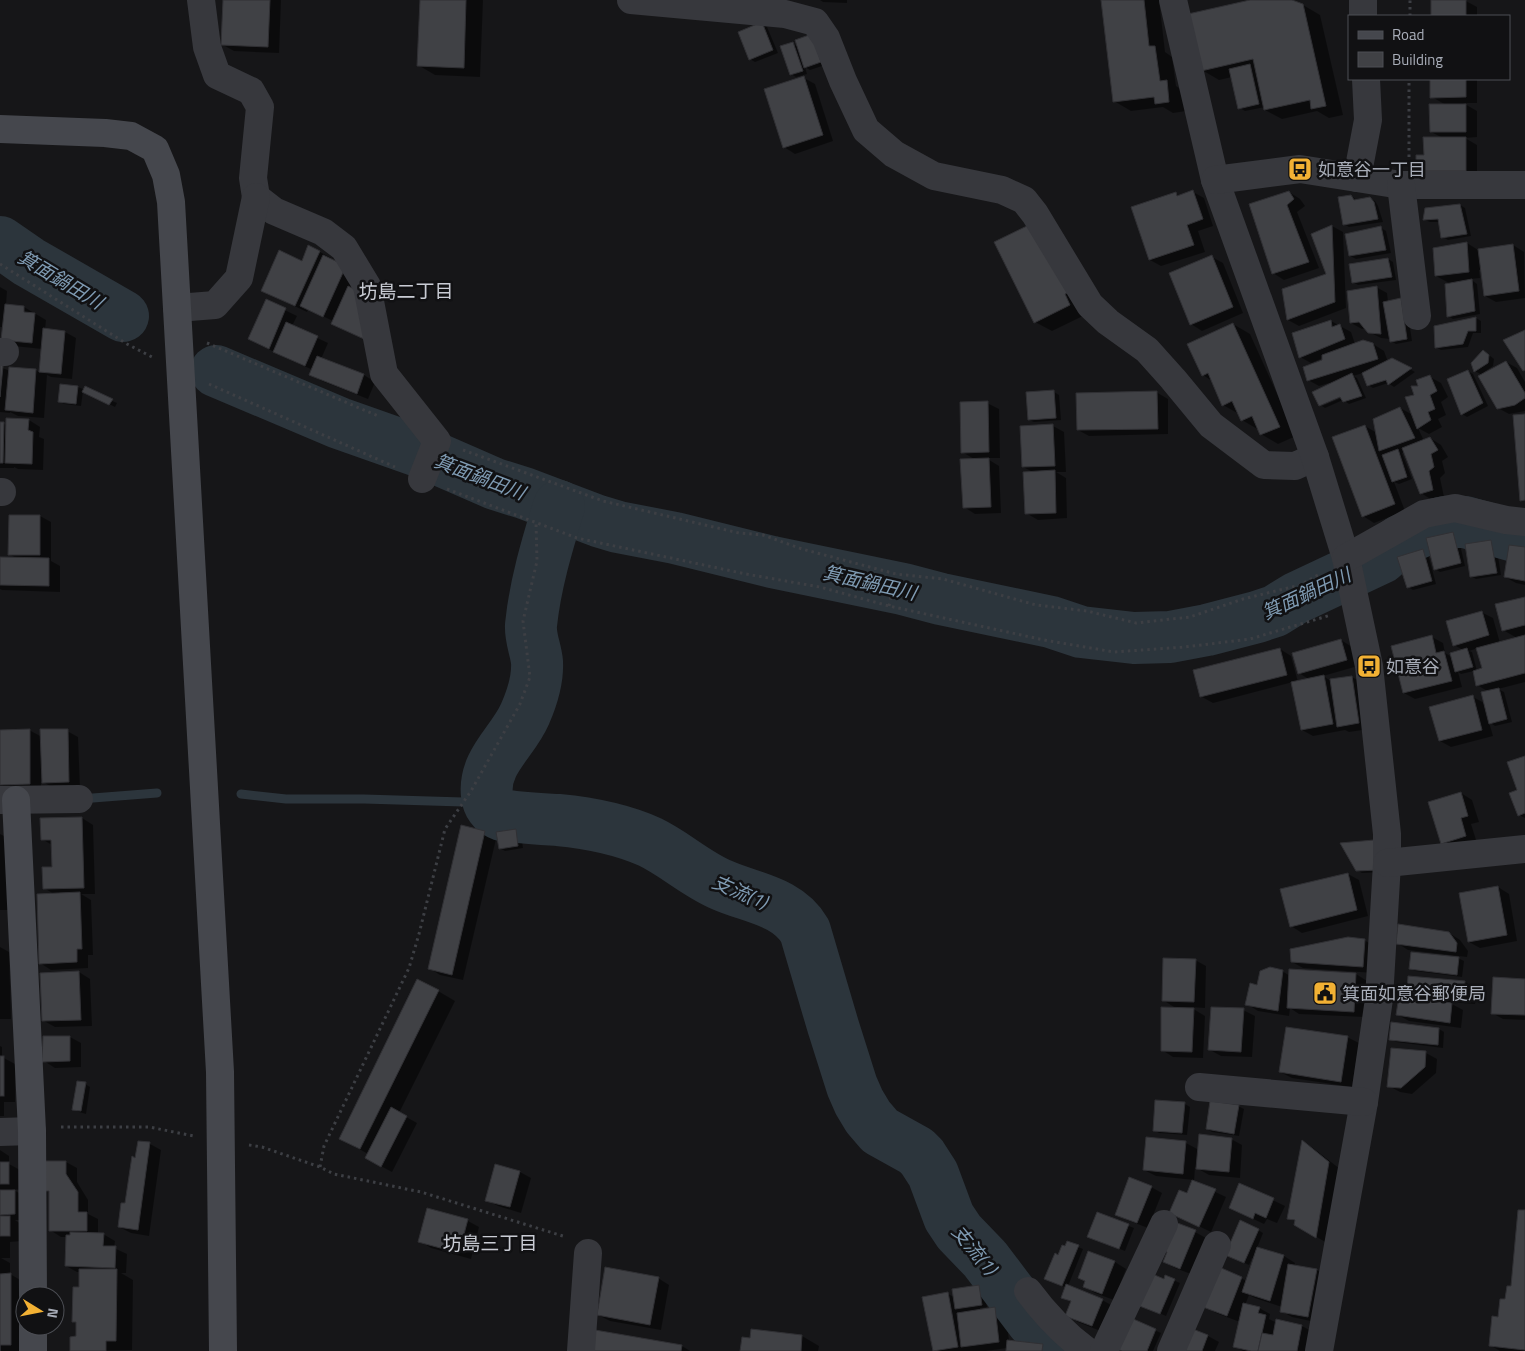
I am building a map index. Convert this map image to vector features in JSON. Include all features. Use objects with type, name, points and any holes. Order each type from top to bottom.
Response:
[{"type":"street","points":[[177,308],[216,305],[239,278],[256,197],[253,178],[260,107],[251,92],[217,74],[207,47],[201,0]]},
{"type":"street","points":[[631,0],[785,14],[815,22],[826,38],[866,130],[894,154],[934,176],[1002,190],[1024,200],[1036,214],[1090,305],[1108,322],[1147,350],[1211,425],[1264,465],[1295,466],[1315,457]]},
{"type":"street","points":[[1173,0],[1215,180],[1315,457],[1356,600],[1369,666],[1387,834],[1379,999],[1364,1102],[1319,1351]]},
{"type":"street","points":[[1363,0],[1363,15]]},
{"type":"street","points":[[1357,178],[1368,120],[1366,80]]},
{"type":"street","points":[[0,129],[105,133],[131,136],[155,149],[166,175],[171,202],[218,1052],[221,1141],[223,1351]]},
{"type":"street","points":[[1215,180],[1300,169],[1405,185],[1525,185]]},
{"type":"street","points":[[1405,185],[1417,316]]},
{"type":"street","points":[[256,197],[274,211],[324,232],[344,248],[367,286],[384,374],[436,443],[423,476]]},
{"type":"street","points":[[1346,562],[1424,514],[1455,508],[1506,520],[1525,522]]},
{"type":"street","points":[[32,1286],[32,1131],[8,800],[79,799]]},
{"type":"street","points":[[1387,863],[1525,849]]},
{"type":"street","points":[[1199,1087],[1364,1102]]},
{"type":"street","points":[[0,1132],[32,1131]]},
{"type":"street","points":[[1104,1351],[1164,1224]]},
{"type":"street","points":[[1171,1351],[1217,1245]]},
{"type":"street","points":[[581,1351],[588,1254]]},
{"type":"street","points":[[1028,1291],[1057,1326],[1087,1351]]},
{"type":"street","points":[[32,1336],[33,1351]]},
{"type":"path","points":[[1410,0],[1410,15]]},
{"type":"path","points":[[1405,185],[1409,80]]},
{"type":"path","points":[[0,264],[127,344],[181,372],[423,476],[538,524],[577,538],[708,566],[820,587],[889,605],[1044,640],[1114,652],[1185,647],[1250,639],[1356,600]]},
{"type":"path","points":[[230,354],[386,419]]},
{"type":"path","points":[[436,443],[603,501],[739,533],[763,534],[802,549],[896,575],[943,579],[1036,605],[1087,612],[1136,622],[1190,617],[1243,599],[1300,585],[1346,562]]},
{"type":"path","points":[[320,1166],[324,1146],[409,968],[420,934],[445,830],[471,791],[520,704],[530,677],[523,621],[537,561],[538,524]]},
{"type":"path","points":[[889,605],[896,575]]},
{"type":"path","points":[[32,1131],[64,1127],[148,1127],[262,1147],[320,1166],[334,1174],[422,1192],[577,1240],[588,1254]]},
{"type":"building","points":[[223,0],[270,0],[268,47],[221,45]]},
{"type":"building","points":[[420,0],[466,0],[464,68],[417,66]]},
{"type":"building","points":[[1101,0],[1144,0],[1149,46],[1155,46],[1160,81],[1167,80],[1169,102],[1155,104],[1154,97],[1113,102]]},
{"type":"building","points":[[1250,0],[1292,0],[1303,4],[1326,106],[1311,109],[1310,100],[1264,110],[1253,59],[1201,71],[1188,14]]},
{"type":"building","points":[[1431,0],[1466,0],[1466,15],[1431,15]]},
{"type":"building","points":[[762,22],[773,50],[749,60],[738,32]]},
{"type":"building","points":[[812,34],[821,62],[804,68],[795,40]]},
{"type":"building","points":[[793,42],[803,71],[790,75],[780,46]]},
{"type":"building","points":[[1250,64],[1259,104],[1238,109],[1229,69]]},
{"type":"building","points":[[804,76],[823,135],[783,148],[764,89]]},
{"type":"building","points":[[1430,80],[1466,80],[1466,97],[1430,98]]},
{"type":"building","points":[[1429,104],[1466,104],[1466,132],[1430,132]]},
{"type":"building","points":[[1423,137],[1466,137],[1466,171],[1416,171],[1416,155],[1424,155]]},
{"type":"building","points":[[1193,190],[1203,219],[1187,225],[1194,245],[1149,260],[1131,207],[1176,192],[1177,196]]},
{"type":"building","points":[[1289,191],[1294,199],[1287,205],[1309,262],[1272,274],[1249,204]]},
{"type":"building","points":[[1351,195],[1354,200],[1370,197],[1374,202],[1378,219],[1343,225],[1338,197]]},
{"type":"building","points":[[1460,204],[1467,234],[1441,238],[1438,219],[1423,220],[1425,208]]},
{"type":"building","points":[[1031,224],[1071,291],[1065,294],[1070,305],[1034,323],[994,242]]},
{"type":"building","points":[[1332,225],[1335,302],[1287,320],[1282,289],[1326,274],[1311,234]]},
{"type":"building","points":[[1381,226],[1386,250],[1349,256],[1345,234]]},
{"type":"building","points":[[1467,242],[1469,272],[1435,276],[1433,248]]},
{"type":"building","points":[[1513,244],[1519,291],[1484,296],[1478,249]]},
{"type":"building","points":[[308,245],[320,251],[295,306],[261,291],[279,250],[302,261]]},
{"type":"building","points":[[323,255],[346,266],[323,317],[300,306]]},
{"type":"building","points":[[1212,255],[1233,307],[1190,325],[1169,273]]},
{"type":"building","points":[[1388,258],[1392,277],[1352,283],[1349,264]]},
{"type":"building","points":[[1472,279],[1475,311],[1447,317],[1445,284]]},
{"type":"building","points":[[348,286],[358,291],[364,339],[331,324]]},
{"type":"building","points":[[1377,286],[1381,334],[1368,333],[1359,322],[1350,323],[1347,291]]},
{"type":"building","points":[[1401,298],[1407,339],[1390,342],[1383,302]]},
{"type":"building","points":[[266,299],[286,308],[269,349],[248,339]]},
{"type":"building","points":[[5,304],[24,306],[24,312],[35,313],[32,343],[1,340]]},
{"type":"building","points":[[1476,317],[1476,331],[1468,331],[1463,344],[1435,348],[1434,326]]},
{"type":"building","points":[[1331,320],[1332,327],[1340,324],[1345,339],[1299,358],[1292,333]]},
{"type":"building","points":[[286,322],[318,336],[305,366],[273,352]]},
{"type":"building","points":[[1233,323],[1280,427],[1260,435],[1252,416],[1241,421],[1232,401],[1222,406],[1208,373],[1202,376],[1187,344]]},
{"type":"building","points":[[43,328],[65,331],[61,374],[39,372]]},
{"type":"building","points":[[1525,330],[1525,370],[1523,371],[1503,340]]},
{"type":"building","points":[[1363,340],[1373,343],[1378,359],[1307,381],[1303,367],[1322,360],[1322,355]]},
{"type":"building","points":[[1483,350],[1489,355],[1488,363],[1474,372],[1471,363]]},
{"type":"building","points":[[317,356],[364,374],[357,394],[309,375]]},
{"type":"building","points":[[1392,358],[1412,368],[1388,385],[1386,380],[1367,386],[1362,373]]},
{"type":"building","points":[[1506,361],[1525,393],[1525,398],[1515,405],[1497,409],[1478,376]]},
{"type":"building","points":[[0,365],[3,366],[0,397]]},
{"type":"building","points":[[9,367],[36,369],[33,413],[5,410]]},
{"type":"building","points":[[1468,370],[1483,403],[1461,415],[1447,379]]},
{"type":"building","points":[[1352,373],[1362,396],[1343,402],[1340,397],[1319,406],[1312,392]]},
{"type":"building","points":[[1430,375],[1437,391],[1430,395],[1435,409],[1428,412],[1431,420],[1417,429],[1405,397],[1414,395],[1411,386],[1418,386],[1416,380]]},
{"type":"building","points":[[60,384],[78,386],[76,404],[58,402]]},
{"type":"building","points":[[85,386],[113,399],[109,405],[82,392]]},
{"type":"building","points":[[1054,390],[1056,418],[1028,420],[1026,392]]},
{"type":"building","points":[[1157,391],[1158,429],[1077,430],[1076,393]]},
{"type":"building","points":[[988,401],[989,452],[961,453],[960,402]]},
{"type":"building","points":[[1400,407],[1415,438],[1379,451],[1373,419]]},
{"type":"building","points":[[1525,414],[1525,500],[1520,501],[1513,415]]},
{"type":"building","points":[[6,418],[29,419],[28,430],[33,432],[32,464],[5,463]]},
{"type":"building","points":[[0,422],[4,422],[3,463],[0,463]]},
{"type":"building","points":[[1053,424],[1055,466],[1022,467],[1020,426]]},
{"type":"building","points":[[1365,425],[1395,504],[1362,517],[1332,437]]},
{"type":"building","points":[[1430,437],[1438,450],[1431,454],[1434,467],[1429,471],[1433,490],[1420,494],[1402,448]]},
{"type":"building","points":[[1398,449],[1407,477],[1392,482],[1382,455]]},
{"type":"building","points":[[989,458],[991,507],[963,508],[960,459]]},
{"type":"building","points":[[1055,470],[1056,513],[1025,514],[1023,472]]},
{"type":"building","points":[[9,515],[40,515],[40,555],[8,555]]},
{"type":"building","points":[[1453,532],[1461,563],[1434,570],[1426,538]]},
{"type":"building","points":[[1491,540],[1497,573],[1470,577],[1465,544]]},
{"type":"building","points":[[1509,545],[1525,547],[1525,581],[1504,577]]},
{"type":"building","points":[[1423,549],[1432,581],[1407,588],[1397,557]]},
{"type":"building","points":[[0,557],[49,558],[49,586],[0,585]]},
{"type":"building","points":[[1525,597],[1525,625],[1502,631],[1495,604]]},
{"type":"building","points":[[1482,611],[1489,635],[1453,646],[1446,621]]},
{"type":"building","points":[[1432,635],[1436,653],[1444,651],[1452,681],[1403,693],[1391,646]]},
{"type":"building","points":[[1525,635],[1525,673],[1476,686],[1473,671],[1482,668],[1476,648]]},
{"type":"building","points":[[1341,639],[1347,660],[1298,674],[1292,653]]},
{"type":"building","points":[[1280,648],[1287,675],[1200,697],[1193,670]]},
{"type":"building","points":[[1467,648],[1473,667],[1455,672],[1450,653]]},
{"type":"building","points":[[1324,675],[1333,724],[1301,730],[1291,682]]},
{"type":"building","points":[[1352,676],[1359,723],[1337,727],[1330,679]]},
{"type":"building","points":[[1499,688],[1507,719],[1489,724],[1481,692]]},
{"type":"building","points":[[1473,695],[1482,730],[1439,741],[1429,707]]},
{"type":"building","points":[[30,729],[30,784],[0,785],[0,730]]},
{"type":"building","points":[[40,729],[68,729],[69,782],[42,783]]},
{"type":"building","points":[[1525,756],[1525,813],[1518,816],[1509,793],[1517,790],[1507,762]]},
{"type":"building","points":[[1461,792],[1468,816],[1461,818],[1466,836],[1441,844],[1428,802]]},
{"type":"building","points":[[82,817],[84,888],[43,889],[42,867],[52,867],[51,840],[41,840],[40,818]]},
{"type":"building","points":[[461,825],[485,831],[452,975],[428,969]]},
{"type":"building","points":[[516,829],[518,846],[499,849],[496,832]]},
{"type":"building","points":[[1374,840],[1379,870],[1356,871],[1340,843]]},
{"type":"building","points":[[1348,873],[1357,910],[1290,927],[1280,889]]},
{"type":"building","points":[[1498,886],[1507,935],[1468,942],[1459,893]]},
{"type":"building","points":[[80,892],[82,949],[77,949],[77,962],[39,964],[37,894]]},
{"type":"building","points":[[1398,924],[1449,932],[1457,943],[1456,952],[1396,944]]},
{"type":"building","points":[[1348,937],[1365,939],[1363,967],[1291,962],[1290,949]]},
{"type":"building","points":[[1411,952],[1459,957],[1457,975],[1409,969]]},
{"type":"building","points":[[1163,958],[1196,959],[1194,1002],[1162,1001]]},
{"type":"building","points":[[1270,967],[1283,970],[1278,1011],[1245,1005],[1250,983],[1257,985],[1260,971]]},
{"type":"building","points":[[1289,969],[1356,973],[1354,1012],[1287,1008]]},
{"type":"building","points":[[79,971],[81,1020],[42,1021],[40,973]]},
{"type":"building","points":[[1408,976],[1465,981],[1464,999],[1407,993]]},
{"type":"building","points":[[1493,977],[1525,979],[1525,1015],[1491,1014]]},
{"type":"building","points":[[417,979],[439,990],[360,1149],[339,1139]]},
{"type":"building","points":[[1399,996],[1452,1003],[1450,1023],[1396,1015]]},
{"type":"building","points":[[1161,1007],[1194,1008],[1192,1052],[1161,1051]]},
{"type":"building","points":[[1211,1007],[1244,1008],[1241,1052],[1208,1050]]},
{"type":"building","points":[[1391,1022],[1439,1028],[1438,1045],[1389,1040]]},
{"type":"building","points":[[1286,1027],[1348,1036],[1341,1082],[1279,1072]]},
{"type":"building","points":[[43,1036],[70,1036],[70,1061],[42,1062]]},
{"type":"building","points":[[1391,1048],[1426,1051],[1425,1067],[1401,1088],[1387,1087]]},
{"type":"building","points":[[0,1056],[4,1056],[4,1096],[0,1096]]},
{"type":"building","points":[[77,1081],[86,1082],[81,1111],[72,1110]]},
{"type":"building","points":[[1155,1100],[1185,1102],[1182,1133],[1153,1131]]},
{"type":"building","points":[[1210,1101],[1239,1105],[1234,1134],[1206,1129]]},
{"type":"building","points":[[391,1107],[407,1116],[381,1167],[365,1158]]},
{"type":"building","points":[[1199,1134],[1232,1138],[1229,1172],[1196,1169]]},
{"type":"building","points":[[1146,1137],[1186,1141],[1183,1174],[1143,1170]]},
{"type":"building","points":[[1302,1140],[1329,1162],[1316,1238],[1294,1225],[1295,1220],[1287,1219]]},
{"type":"building","points":[[138,1141],[150,1142],[138,1230],[118,1227],[121,1203],[125,1203],[132,1156],[135,1158]]},
{"type":"building","points":[[43,1161],[66,1161],[66,1174],[78,1192],[78,1212],[87,1212],[87,1231],[49,1231],[49,1191],[43,1191]]},
{"type":"building","points":[[0,1162],[9,1162],[9,1184],[0,1184]]},
{"type":"building","points":[[495,1164],[520,1171],[510,1207],[485,1201]]},
{"type":"building","points":[[1129,1177],[1152,1186],[1137,1223],[1115,1215]]},
{"type":"building","points":[[1192,1180],[1216,1189],[1199,1227],[1169,1213],[1179,1190],[1187,1193]]},
{"type":"building","points":[[1239,1183],[1274,1198],[1266,1218],[1255,1213],[1253,1219],[1229,1208]]},
{"type":"building","points":[[0,1190],[15,1190],[15,1214],[0,1215]]},
{"type":"building","points":[[427,1208],[468,1219],[459,1253],[418,1242]]},
{"type":"building","points":[[1518,1210],[1525,1210],[1525,1350],[1489,1346],[1492,1316],[1498,1317],[1500,1299],[1505,1299],[1507,1286],[1511,1286]]},
{"type":"building","points":[[1097,1212],[1129,1224],[1119,1249],[1087,1237]]},
{"type":"building","points":[[0,1216],[10,1216],[10,1236],[0,1236]]},
{"type":"building","points":[[1240,1220],[1259,1229],[1244,1263],[1225,1255]]},
{"type":"building","points":[[1172,1221],[1196,1230],[1180,1269],[1163,1262],[1167,1252],[1161,1250]]},
{"type":"building","points":[[70,1232],[104,1233],[103,1246],[116,1246],[115,1268],[65,1266],[66,1235],[70,1235]]},
{"type":"building","points":[[1067,1241],[1079,1245],[1062,1286],[1044,1279],[1055,1253],[1058,1255],[1062,1245],[1065,1246]]},
{"type":"building","points":[[1257,1247],[1284,1255],[1270,1301],[1242,1292]]},
{"type":"building","points":[[1088,1251],[1115,1261],[1102,1294],[1083,1287],[1085,1281],[1078,1278]]},
{"type":"building","points":[[1288,1264],[1317,1269],[1308,1317],[1280,1312]]},
{"type":"building","points":[[605,1267],[659,1277],[650,1325],[597,1315]]},
{"type":"building","points":[[1219,1267],[1242,1277],[1227,1316],[1203,1307]]},
{"type":"building","points":[[79,1269],[117,1269],[116,1341],[106,1341],[106,1351],[70,1351],[70,1337],[76,1336],[76,1322],[72,1322],[73,1287],[79,1287]]},
{"type":"building","points":[[11,1273],[11,1345],[0,1345],[0,1274]]},
{"type":"building","points":[[1150,1273],[1164,1279],[1165,1275],[1175,1279],[1160,1314],[1137,1305]]},
{"type":"building","points":[[1066,1284],[1103,1299],[1092,1326],[1065,1316],[1071,1301],[1061,1298]]},
{"type":"building","points":[[979,1285],[982,1305],[955,1309],[952,1289]]},
{"type":"building","points":[[948,1292],[958,1347],[933,1351],[922,1297]]},
{"type":"building","points":[[1243,1303],[1260,1307],[1258,1313],[1266,1315],[1258,1351],[1233,1347]]},
{"type":"building","points":[[995,1307],[999,1342],[961,1347],[957,1313]]},
{"type":"building","points":[[1131,1318],[1156,1329],[1147,1351],[1122,1351],[1118,1349]]},
{"type":"building","points":[[1276,1319],[1302,1325],[1297,1351],[1258,1351],[1262,1333],[1273,1335]]},
{"type":"building","points":[[1185,1326],[1208,1335],[1202,1351],[1175,1351]]},
{"type":"building","points":[[751,1329],[802,1335],[801,1351],[740,1351],[742,1337],[750,1338]]},
{"type":"building","points":[[595,1330],[682,1345],[681,1351],[592,1351]]},
{"type":"building","points":[[1007,1340],[1043,1344],[1042,1351],[1006,1351]]},
{"type":"waterway","name":"箕面鍋田川","points":[[0,242],[29,262],[123,316]]},
{"type":"waterway","name":"箕面鍋田川","points":[[216,371],[339,423],[424,453],[495,484],[598,521],[772,562],[1051,622],[1081,632],[1134,638],[1170,637],[1257,617],[1275,611],[1296,598],[1381,558],[1400,541],[1437,524],[1446,522],[1465,522],[1525,539]]},
{"type":"waterway","name":"支流(1)","points":[[559,506],[535,595],[531,625],[537,662],[534,689],[520,724],[494,762],[487,783],[488,802],[496,812],[502,815],[582,823],[605,827],[639,837],[659,847],[712,880],[779,907],[798,921],[805,931],[852,1086],[868,1117],[880,1131],[916,1151],[922,1157],[933,1174],[949,1217],[959,1232],[985,1259],[1032,1321],[1063,1351]]},
{"type":"waterway","points":[[80,799],[157,793]]},
{"type":"waterway","points":[[241,794],[286,799],[463,802]]},
{"type":"place","name":"如意谷一丁目","points":[[1300,169]]},
{"type":"place","name":"如意谷","points":[[1369,666]]},
{"type":"place","name":"箕面如意谷郵便局","points":[[1325,993]]},
{"type":"district","name":"坊島二丁目","points":[[406,290]]},
{"type":"district","name":"坊島三丁目","points":[[490,1242]]}]
